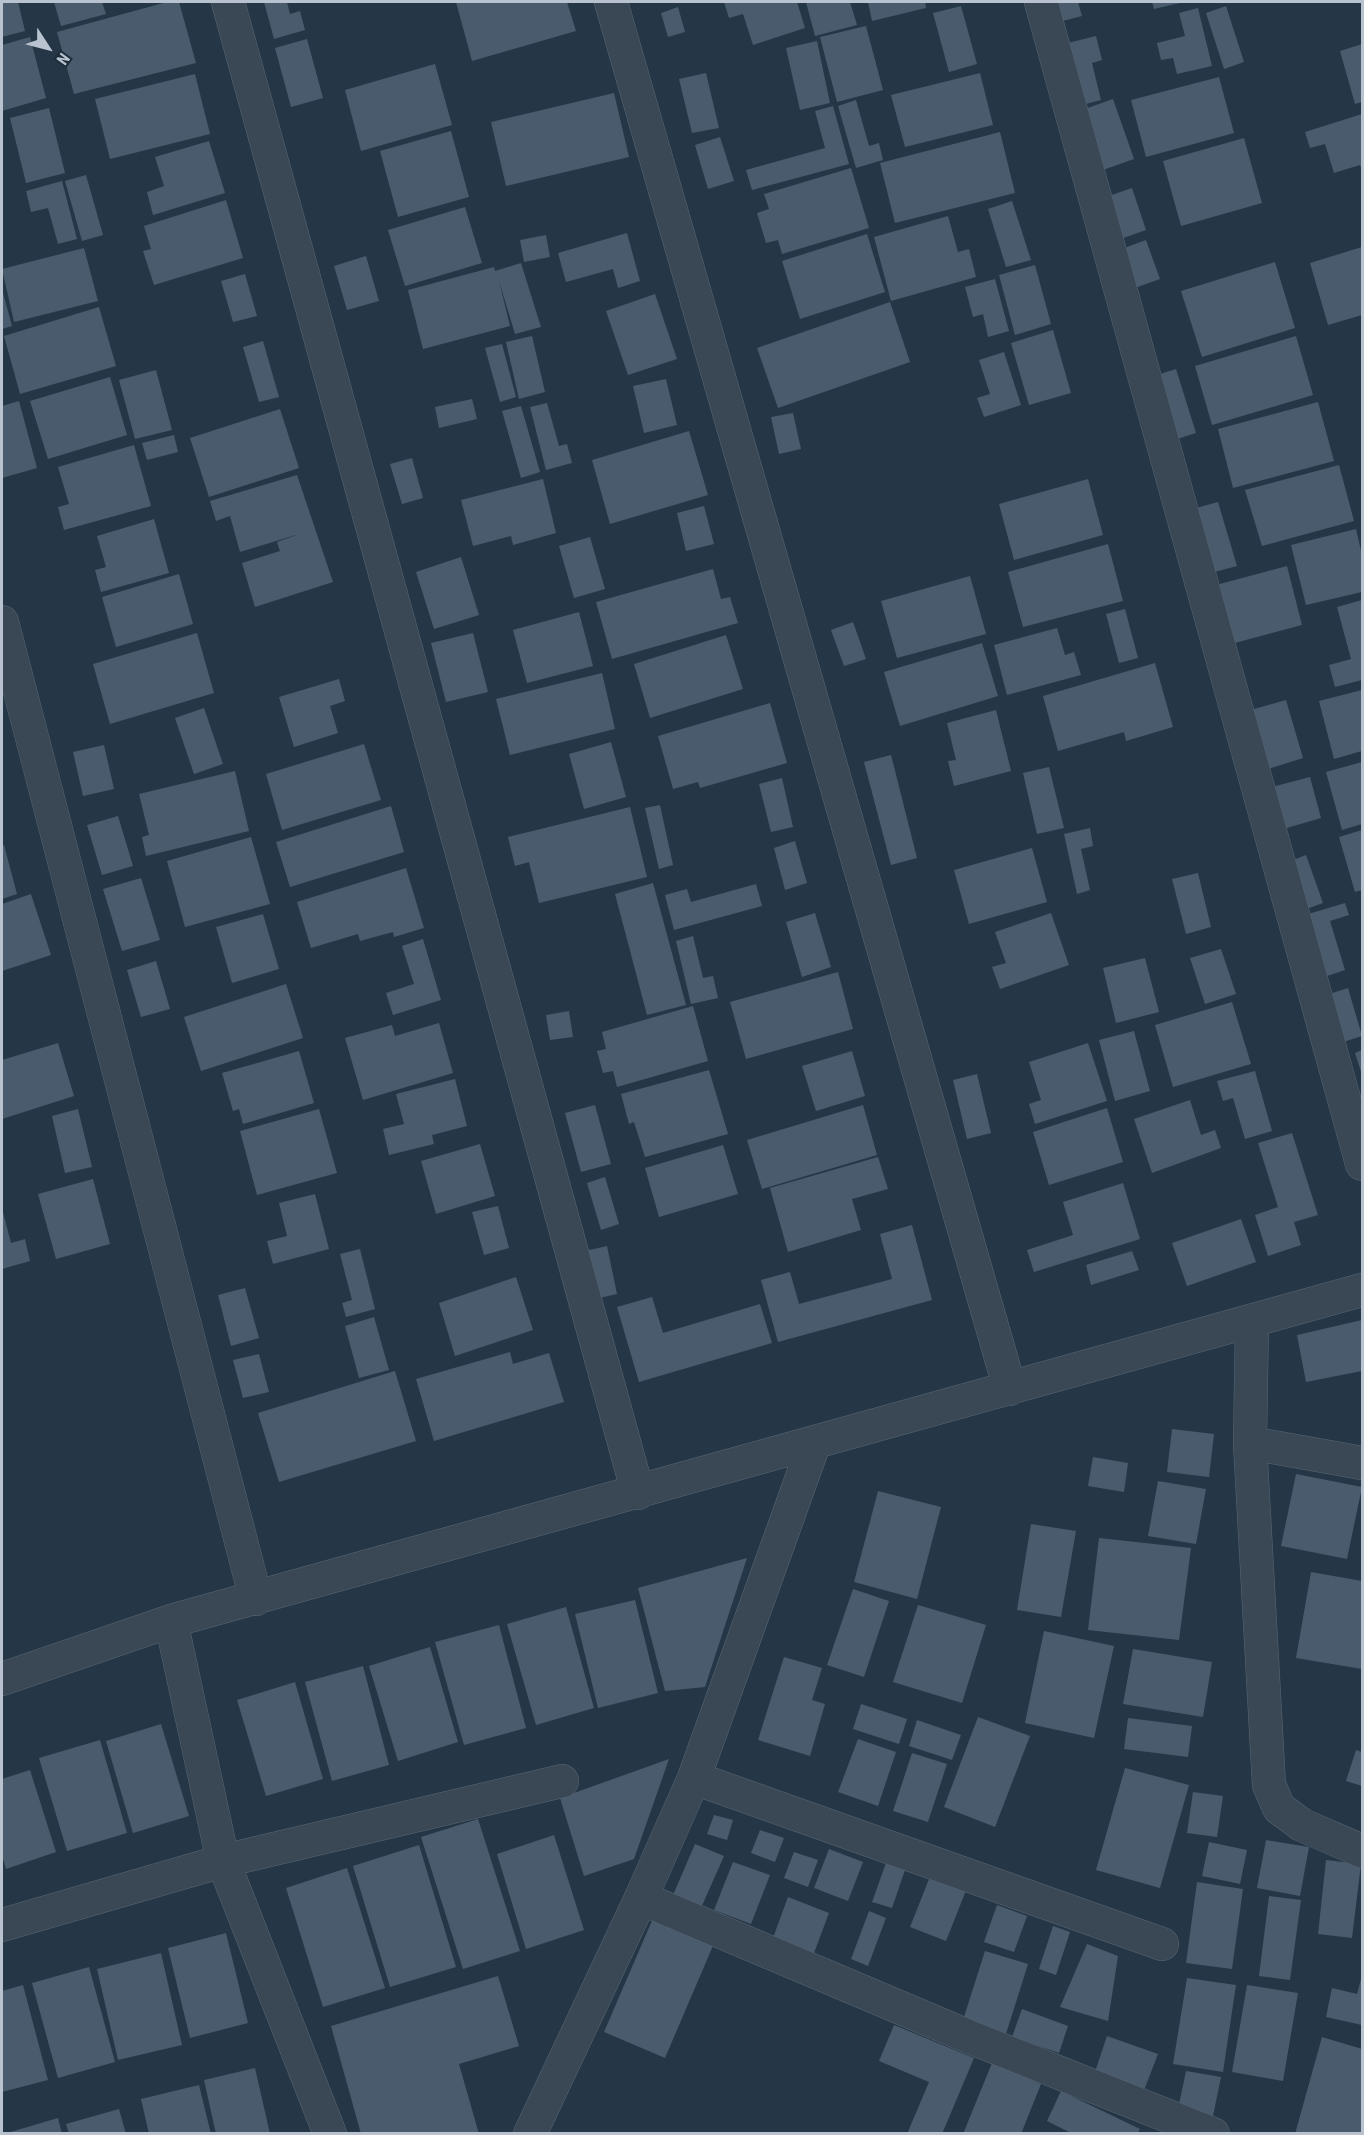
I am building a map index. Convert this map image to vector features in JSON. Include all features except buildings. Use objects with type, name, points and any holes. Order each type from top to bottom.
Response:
[{"type":"street","points":[[228,2],[638,1493]]},
{"type":"street","points":[[611,2],[1010,1389]]},
{"type":"street","points":[[1041,2],[1362,1164]]},
{"type":"street","points":[[2,622],[256,1599]]},
{"type":"street","points":[[2,1679],[171,1621],[1362,1290]]},
{"type":"street","points":[[1252,1321],[1250,1443],[1269,1785],[1279,1808],[1302,1825],[1362,1851]]},
{"type":"street","points":[[1250,1443],[1362,1463]]},
{"type":"street","points":[[530,2133],[641,1898],[694,1778],[814,1444]]},
{"type":"street","points":[[171,1621],[223,1861],[330,2133]]},
{"type":"street","points":[[694,1778],[1162,1944]]},
{"type":"street","points":[[2,1925],[223,1861],[562,1781]]},
{"type":"street","points":[[641,1898],[972,2038],[1213,2133]]}]
